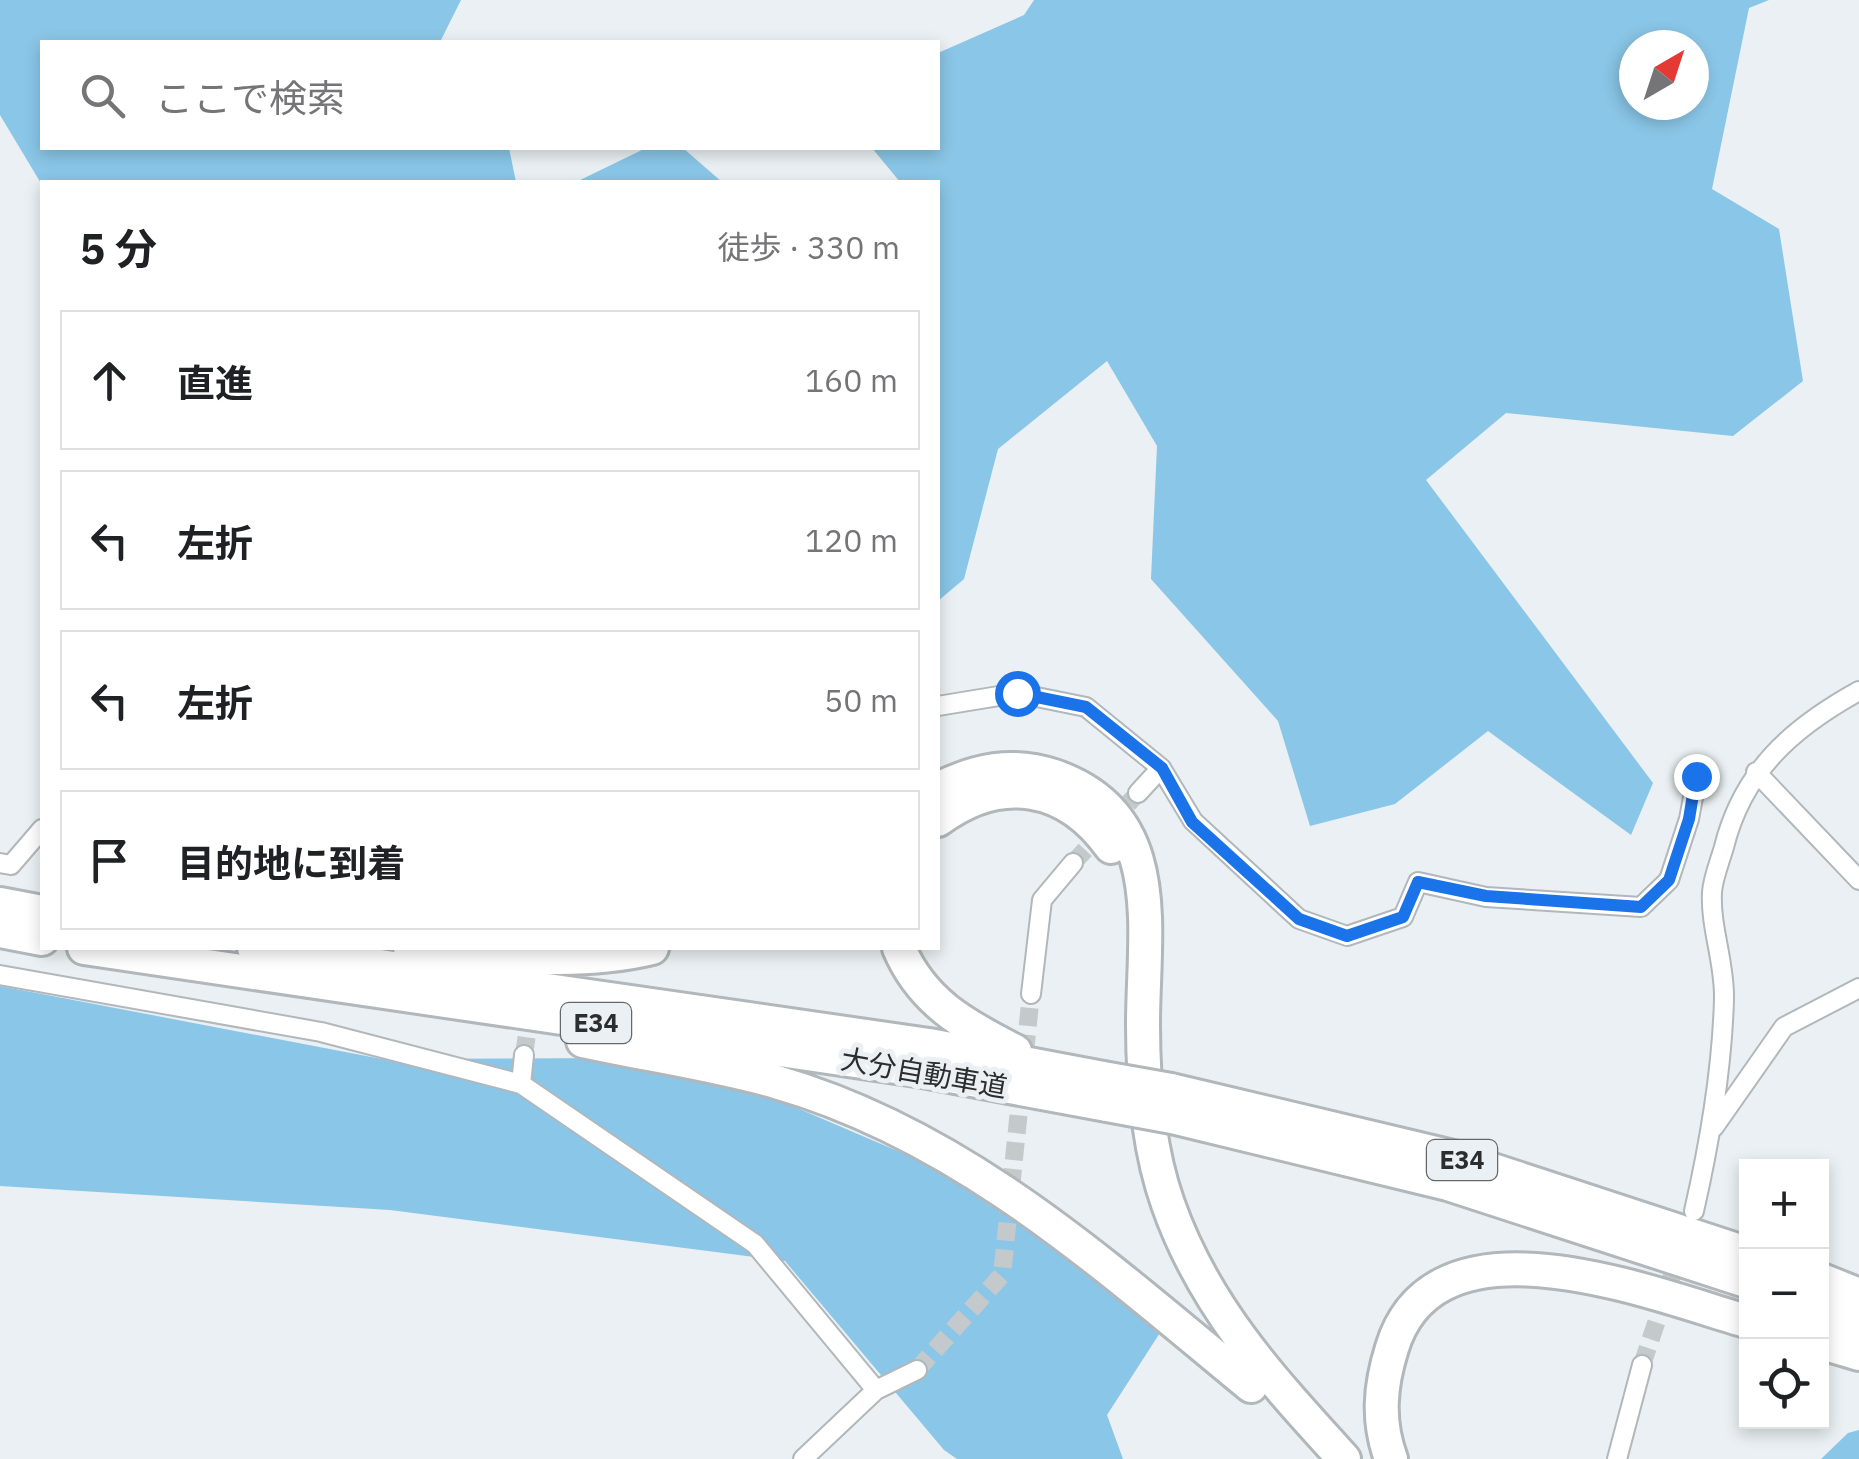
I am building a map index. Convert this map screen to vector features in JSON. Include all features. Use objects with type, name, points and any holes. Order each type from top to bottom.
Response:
[{"type":"highway","points":[[940,788],[965,776],[1007,766],[1083,786],[1118,818],[1142,871],[1147,915],[1143,1027],[1150,1134],[1167,1204],[1196,1275],[1221,1316],[1344,1459]]},
{"type":"highway","points":[[940,818],[960,803],[984,794],[1033,790],[1067,805],[1096,825],[1114,852],[1126,884],[1133,938],[1130,982],[1140,1162],[1152,1208],[1188,1292],[1251,1386],[1316,1459]]},
{"type":"highway","points":[[0,904],[40,912]]},
{"type":"highway","points":[[0,931],[40,940]]},
{"type":"highway","name":"大分自動車道","points":[[96,950],[320,986],[1172,1103],[1453,1157],[1739,1251]]},
{"type":"highway","name":"大分自動車道","points":[[268,950],[928,1045],[1048,1069],[1105,1091]]},
{"type":"highway","points":[[439,950],[527,956],[612,956],[642,950]]},
{"type":"highway","points":[[900,950],[910,973],[930,998],[960,1024],[1048,1069]]},
{"type":"highway","points":[[320,986],[776,1082],[852,1110],[990,1180],[1099,1258],[1251,1386]]},
{"type":"highway","name":"大分自動車道","points":[[1172,1103],[1448,1184],[1739,1279]]},
{"type":"highway","points":[[1391,1459],[1382,1420],[1381,1390],[1387,1362],[1395,1336],[1443,1282],[1494,1269],[1532,1268],[1617,1284],[1739,1320]]},
{"type":"highway","points":[[1829,1283],[1859,1294]]},
{"type":"highway","points":[[1829,1312],[1859,1324]]},
{"type":"highway","points":[[1829,1345],[1859,1354]]},
{"type":"street","points":[[1694,1211],[1714,1128],[1724,995],[1712,892],[1730,824],[1756,772],[1809,718],[1859,692]]},
{"type":"street","points":[[940,706],[1017,693],[1086,707],[1162,768],[1192,822],[1299,919],[1347,936],[1403,917],[1418,882],[1486,896],[1641,907],[1669,880],[1689,819],[1696,776]]},
{"type":"street","points":[[1138,794],[1162,768]]},
{"type":"street","points":[[1756,772],[1859,880]]},
{"type":"street","points":[[0,863],[12,865],[40,831]]},
{"type":"street","points":[[1031,994],[1042,900],[1072,863]]},
{"type":"street","points":[[0,975],[320,1032],[521,1084],[755,1244],[876,1390]]},
{"type":"street","points":[[1714,1128],[1784,1027],[1859,988]]},
{"type":"street","points":[[521,1084],[524,1054]]},
{"type":"street","points":[[1617,1459],[1642,1365]]},
{"type":"street","points":[[803,1459],[876,1390],[917,1370]]},
{"type":"shaded area","points":[[0,0],[461,0],[441,40],[40,40],[40,150],[509,150],[516,180],[40,182],[0,115]]},
{"type":"shaded area","points":[[1034,0],[1769,0],[1749,8],[1712,189],[1779,229],[1803,381],[1733,436],[1506,413],[1426,480],[1653,783],[1631,835],[1488,731],[1395,804],[1310,826],[1278,721],[1151,579],[1157,446],[1107,361],[998,449],[964,579],[940,599],[940,180],[898,180],[874,150],[940,150],[940,52],[1024,15]]},
{"type":"shaded area","points":[[642,150],[685,150],[720,180],[580,180]]},
{"type":"shaded area","points":[[0,986],[382,1059],[617,1058],[755,1090],[977,1185],[1165,1325],[1107,1415],[1123,1459],[957,1459],[944,1450],[785,1261],[390,1210],[0,1186]]},
{"type":"shaded area","points":[[1859,1430],[1859,1459],[1821,1459],[1848,1433]]},
{"type":"tunnel","points":[[1073,863],[1138,793]]},
{"type":"tunnel","points":[[917,1370],[1002,1275],[1031,994]]},
{"type":"tunnel","points":[[524,1055],[531,1006]]},
{"type":"tunnel","points":[[1642,1365],[1680,1252]]},
{"type":"route","points":[[1017,693],[1086,707],[1162,768],[1192,822],[1299,919],[1347,936],[1403,917],[1418,882],[1486,896],[1641,907],[1669,880],[1689,819],[1696,776]]}]
